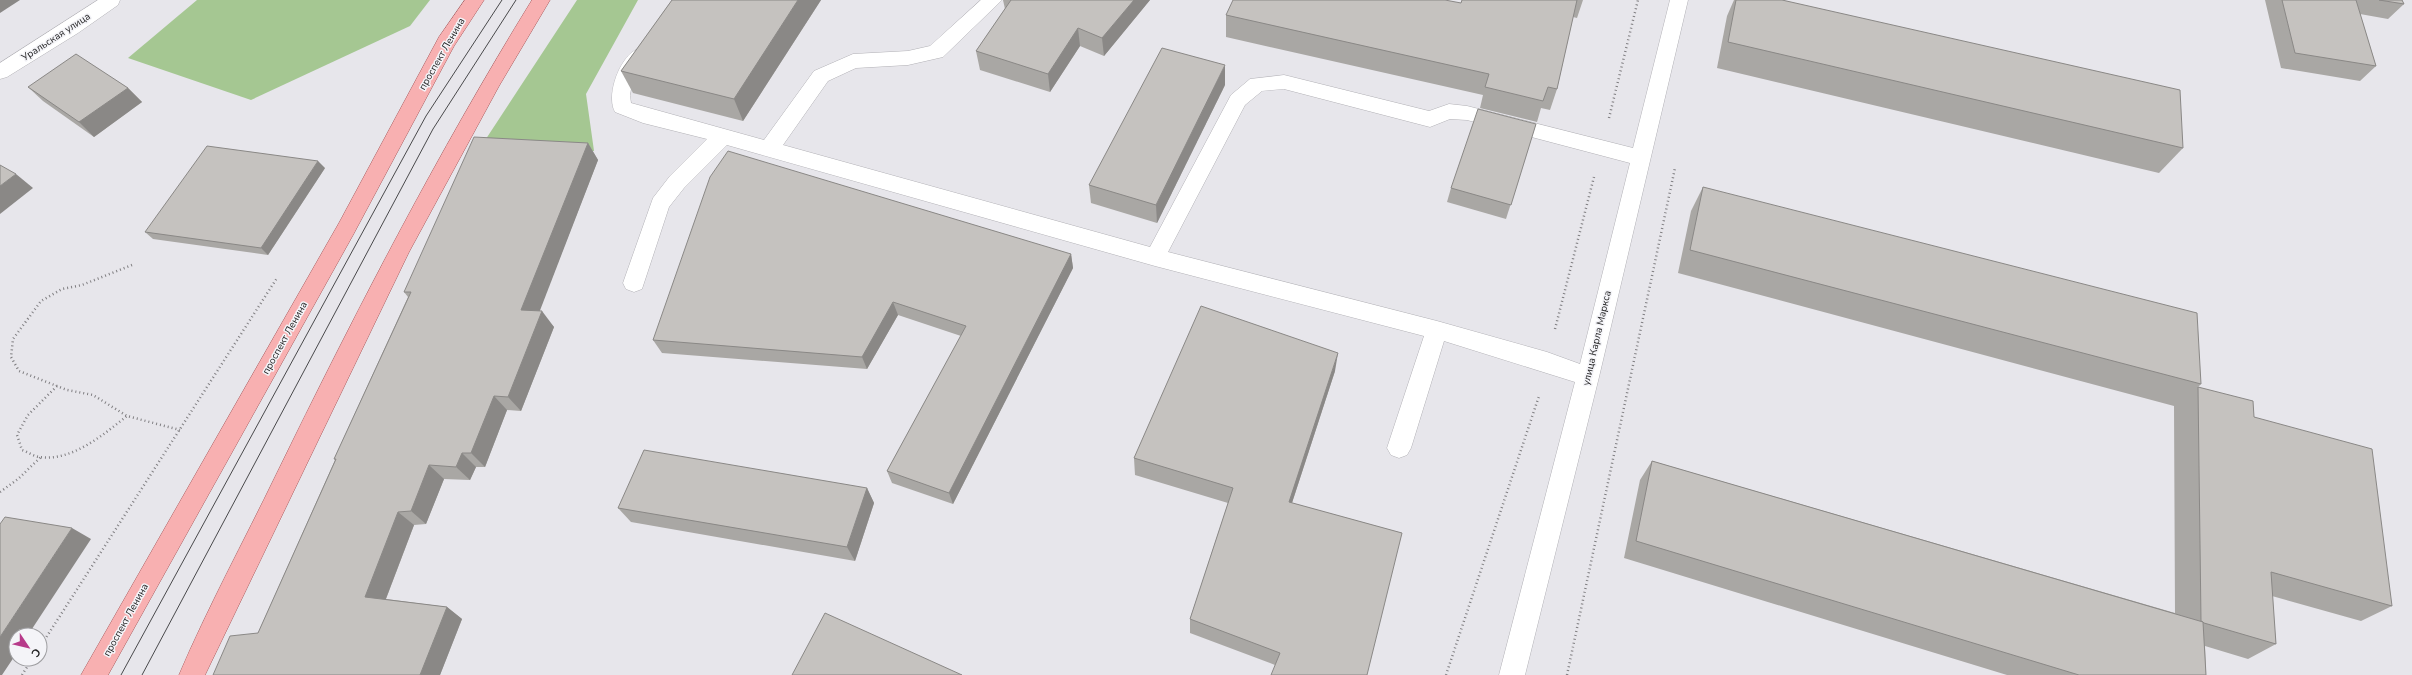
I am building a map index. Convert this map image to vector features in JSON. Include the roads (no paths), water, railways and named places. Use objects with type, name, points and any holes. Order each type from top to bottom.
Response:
[{"type":"main road","name":"проспект Ленина","points":[[94,675],[346,229],[446,42],[475,0]]},
{"type":"main road","points":[[192,675],[408,231],[508,53],[541,0]]},
{"type":"street","name":"Уральская улица","points":[[0,72],[71,28],[111,0]]},
{"type":"street","points":[[768,150],[821,76],[853,61],[908,58],[936,52],[993,0]]},
{"type":"street","name":"улица Карла Маркса","points":[[1512,675],[1588,377],[1679,0]]},
{"type":"street","points":[[652,38],[622,82],[619,94],[622,107],[643,115],[1154,257],[1437,330],[1547,362],[1588,377]]},
{"type":"street","points":[[1154,257],[1238,100],[1257,84],[1284,82],[1430,119],[1449,110],[1467,113],[1641,158]]},
{"type":"street","points":[[634,283],[660,204],[677,182],[723,136]]},
{"type":"street","points":[[1399,448],[1437,330]]},
{"type":"tram line","points":[[121,675],[426,116],[502,0]]},
{"type":"tram line","points":[[142,675],[433,129],[516,0]]}]
